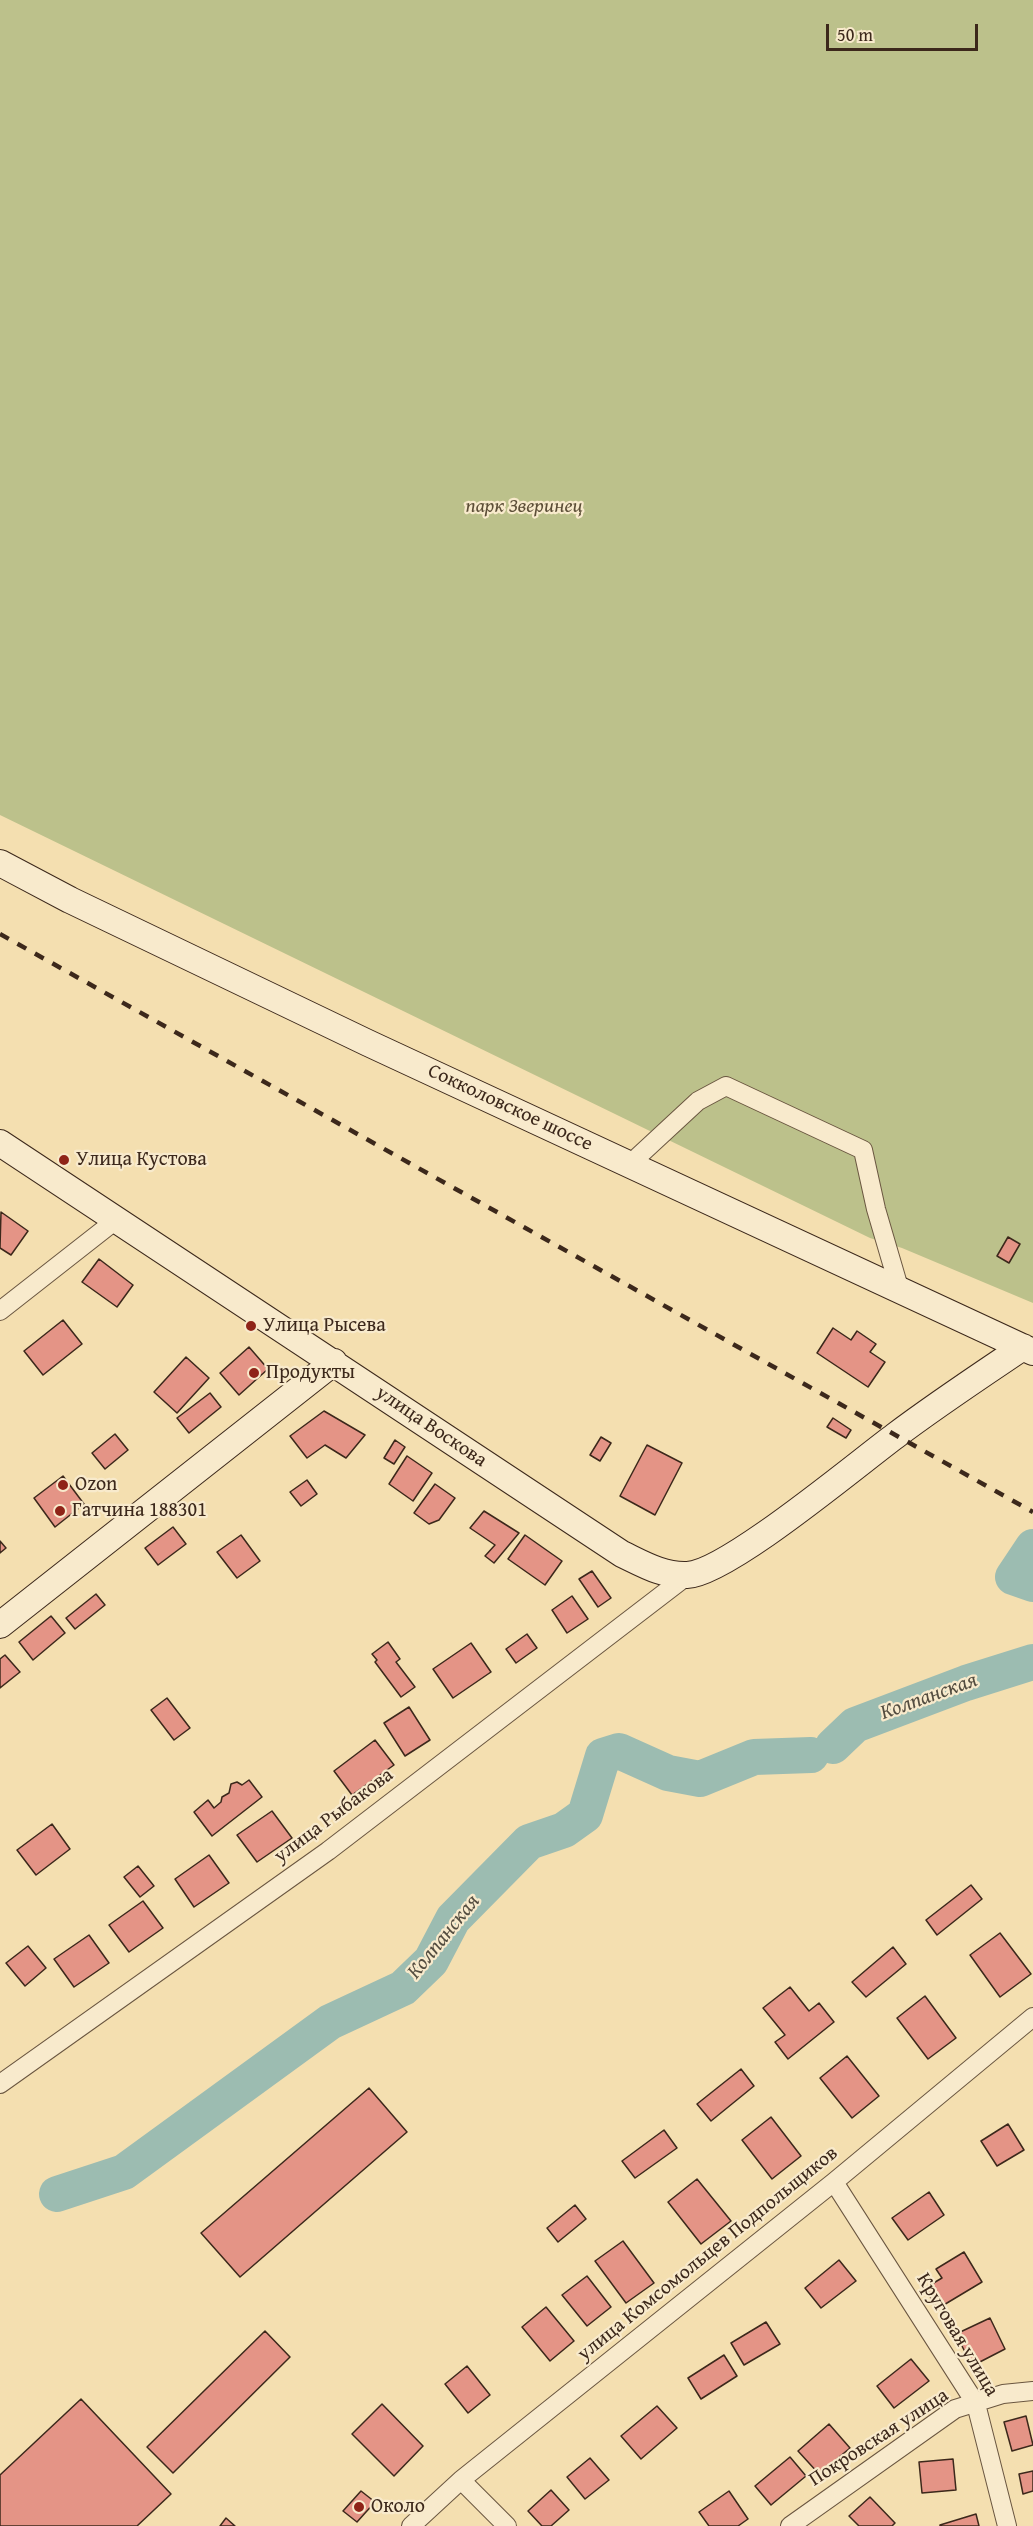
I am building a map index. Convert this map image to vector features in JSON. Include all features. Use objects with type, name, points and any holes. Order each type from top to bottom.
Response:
[{"type":"main road","name":"Сокколовское шоссе","points":[[0,863],[70,900],[368,1043],[1028,1349]]},
{"type":"main road","name":"улица Воскова","points":[[0,1143],[622,1554],[658,1571],[688,1575]]},
{"type":"main road","points":[[688,1575],[720,1563],[747,1547],[937,1405],[1028,1349]]},
{"type":"main road","points":[[0,1624],[334,1362]]},
{"type":"street","points":[[630,1164],[698,1101],[726,1086],[784,1112],[863,1150],[876,1209],[900,1291]]},
{"type":"street","points":[[0,1311],[116,1220]]},
{"type":"street","points":[[657,1598],[660,1586],[658,1571]]},
{"type":"street","name":"улица Рыбакова","points":[[0,2084],[328,1851],[688,1575]]},
{"type":"street","name":"улица Комсомольцев Подпольщиков","points":[[411,2526],[461,2480],[834,2182],[1033,2017]]},
{"type":"street","name":"Круговая улица","points":[[834,2182],[976,2404],[1007,2526]]},
{"type":"street","name":"Покровская улица","points":[[790,2526],[955,2409],[1003,2394],[1033,2391]]},
{"type":"street","points":[[461,2480],[507,2526]]},
{"type":"green space","name":"парк Зверинец","points":[[0,0],[1033,0],[1033,1303],[902,1248],[870,1238],[0,815]]},
{"type":"building","points":[[1,1212],[28,1231],[11,1255],[0,1248]]},
{"type":"building","points":[[1008,1237],[1020,1244],[1009,1263],[997,1256]]},
{"type":"building","points":[[99,1259],[133,1285],[117,1307],[82,1282]]},
{"type":"building","points":[[63,1320],[82,1344],[43,1375],[24,1351]]},
{"type":"building","points":[[833,1328],[851,1340],[857,1331],[876,1344],[870,1352],[885,1362],[868,1387],[817,1353]]},
{"type":"building","points":[[249,1347],[268,1369],[239,1395],[220,1373]]},
{"type":"building","points":[[186,1357],[209,1378],[177,1413],[154,1392]]},
{"type":"building","points":[[210,1393],[221,1407],[189,1433],[177,1418]]},
{"type":"building","points":[[324,1411],[365,1435],[346,1458],[325,1445],[307,1458],[290,1436]]},
{"type":"building","points":[[833,1418],[851,1430],[846,1438],[827,1427]]},
{"type":"building","points":[[115,1434],[128,1450],[105,1469],[92,1453]]},
{"type":"building","points":[[601,1437],[611,1443],[600,1461],[590,1455]]},
{"type":"building","points":[[395,1440],[405,1447],[394,1464],[384,1458]]},
{"type":"building","points":[[647,1445],[682,1463],[655,1515],[620,1496]]},
{"type":"building","points":[[407,1456],[432,1473],[413,1501],[389,1484]]},
{"type":"building","points":[[63,1476],[84,1504],[55,1527],[34,1498]]},
{"type":"building","points":[[307,1480],[317,1494],[301,1506],[290,1492]]},
{"type":"building","points":[[435,1484],[455,1498],[439,1520],[429,1524],[414,1513]]},
{"type":"building","points":[[484,1511],[519,1533],[494,1563],[485,1556],[495,1545],[470,1528]]},
{"type":"building","points":[[173,1527],[186,1544],[158,1565],[145,1548]]},
{"type":"building","points":[[241,1535],[260,1561],[237,1578],[217,1552]]},
{"type":"building","points":[[525,1535],[562,1561],[545,1585],[508,1559]]},
{"type":"building","points":[[0,1541],[6,1548],[0,1553]]},
{"type":"building","points":[[592,1571],[611,1598],[598,1607],[579,1579]]},
{"type":"building","points":[[96,1594],[105,1605],[75,1629],[66,1618]]},
{"type":"building","points":[[572,1596],[588,1619],[567,1633],[552,1610]]},
{"type":"building","points":[[51,1616],[65,1633],[33,1660],[19,1642]]},
{"type":"building","points":[[527,1634],[537,1648],[516,1663],[506,1649]]},
{"type":"building","points":[[388,1642],[400,1659],[396,1662],[415,1687],[401,1697],[375,1662],[377,1660],[372,1654]]},
{"type":"building","points":[[471,1643],[491,1672],[453,1698],[433,1669]]},
{"type":"building","points":[[5,1655],[20,1672],[0,1688],[0,1659]]},
{"type":"building","points":[[167,1698],[190,1728],[174,1740],[151,1710]]},
{"type":"building","points":[[409,1707],[430,1740],[405,1756],[384,1723]]},
{"type":"building","points":[[375,1740],[394,1765],[352,1795],[334,1771]]},
{"type":"building","points":[[249,1780],[262,1797],[212,1836],[194,1812],[208,1800],[214,1808],[221,1802],[222,1797],[229,1793],[231,1784],[237,1782],[242,1785]]},
{"type":"building","points":[[272,1811],[292,1838],[257,1862],[237,1835]]},
{"type":"building","points":[[52,1824],[70,1849],[36,1875],[17,1850]]},
{"type":"building","points":[[209,1855],[229,1883],[194,1907],[175,1879]]},
{"type":"building","points":[[138,1866],[154,1886],[140,1897],[124,1877]]},
{"type":"building","points":[[971,1885],[982,1899],[937,1935],[926,1920]]},
{"type":"building","points":[[143,1901],[163,1928],[129,1952],[109,1925]]},
{"type":"building","points":[[1000,1933],[1031,1974],[1000,1997],[970,1955]]},
{"type":"building","points":[[89,1935],[109,1963],[74,1987],[54,1959]]},
{"type":"building","points":[[28,1946],[46,1968],[25,1986],[6,1963]]},
{"type":"building","points":[[893,1947],[906,1964],[866,1997],[852,1982]]},
{"type":"building","points":[[790,1987],[809,2011],[819,2003],[834,2022],[788,2059],[775,2042],[785,2035],[763,2008]]},
{"type":"building","points":[[925,1996],[956,2038],[928,2059],[897,2018]]},
{"type":"building","points":[[847,2056],[879,2096],[852,2118],[820,2078]]},
{"type":"building","points":[[741,2069],[754,2086],[711,2121],[697,2104]]},
{"type":"building","points":[[369,2088],[407,2132],[240,2277],[201,2233]]},
{"type":"building","points":[[771,2117],[801,2156],[772,2179],[742,2140]]},
{"type":"building","points":[[1008,2124],[1024,2150],[997,2166],[981,2141]]},
{"type":"building","points":[[664,2130],[677,2148],[635,2178],[622,2161]]},
{"type":"building","points":[[697,2179],[731,2221],[701,2244],[668,2202]]},
{"type":"building","points":[[929,2192],[944,2215],[908,2240],[892,2218]]},
{"type":"building","points":[[575,2205],[586,2219],[558,2242],[547,2228]]},
{"type":"building","points":[[623,2241],[654,2283],[626,2303],[595,2261]]},
{"type":"building","points":[[964,2252],[982,2282],[937,2309],[925,2288],[942,2278],[936,2269]]},
{"type":"building","points":[[839,2260],[856,2281],[821,2308],[805,2288]]},
{"type":"building","points":[[587,2276],[611,2307],[587,2326],[562,2295]]},
{"type":"building","points":[[546,2307],[574,2341],[550,2361],[522,2327]]},
{"type":"building","points":[[990,2318],[1005,2349],[972,2366],[956,2334]]},
{"type":"building","points":[[766,2322],[780,2344],[744,2365],[731,2343]]},
{"type":"building","points":[[265,2331],[290,2357],[173,2473],[147,2447]]},
{"type":"building","points":[[724,2355],[737,2376],[701,2399],[688,2378]]},
{"type":"building","points":[[911,2359],[929,2381],[894,2408],[877,2386]]},
{"type":"building","points":[[467,2366],[490,2395],[468,2413],[445,2384]]},
{"type":"building","points":[[81,2399],[171,2494],[137,2526],[0,2526],[0,2475]]},
{"type":"building","points":[[382,2404],[423,2446],[394,2476],[352,2434]]},
{"type":"building","points":[[657,2406],[677,2428],[641,2459],[621,2436]]},
{"type":"building","points":[[1026,2416],[1033,2445],[1012,2451],[1004,2422]]},
{"type":"building","points":[[829,2424],[850,2448],[819,2474],[798,2451]]},
{"type":"building","points":[[790,2457],[806,2476],[771,2505],[755,2486]]},
{"type":"building","points":[[590,2458],[609,2480],[585,2499],[567,2477]]},
{"type":"building","points":[[953,2459],[956,2490],[922,2493],[919,2462]]},
{"type":"building","points":[[1033,2471],[1033,2491],[1023,2494],[1019,2474]]},
{"type":"building","points":[[551,2490],[569,2510],[551,2526],[542,2526],[528,2511]]},
{"type":"building","name":"Около","points":[[361,2491],[375,2502],[357,2522],[343,2511]]},
{"type":"building","points":[[729,2491],[748,2519],[738,2526],[709,2526],[699,2512]]},
{"type":"building","points":[[870,2497],[895,2523],[892,2526],[859,2526],[849,2516]]},
{"type":"building","points":[[976,2514],[979,2526],[940,2526],[940,2525]]},
{"type":"building","points":[[226,2518],[235,2526],[220,2526]]},
{"type":"waterway","name":"Колпанская","points":[[1033,1547],[1013,1577],[1033,1584]]},
{"type":"waterway","name":"Колпанская","points":[[833,1746],[855,1725],[966,1683],[1033,1662]]},
{"type":"waterway","name":"Колпанская","points":[[57,2194],[124,2172],[330,2022],[403,1988],[431,1961],[453,1919],[529,1842],[564,1830],[585,1815],[603,1756],[619,1751],[668,1773],[700,1779],[754,1757],[811,1755]]},
{"type":"railway","points":[[0,934],[1033,1512]]},
{"type":"place","name":"Улица Кустова","points":[[64,1160]]},
{"type":"place","name":"Улица Рысева","points":[[251,1326]]},
{"type":"place","name":"Продукты","points":[[254,1373]]},
{"type":"place","name":"Ozon","points":[[63,1485]]},
{"type":"place","name":"Гатчина 188301","points":[[60,1511]]},
{"type":"place","name":"Около","points":[[359,2507]]}]
